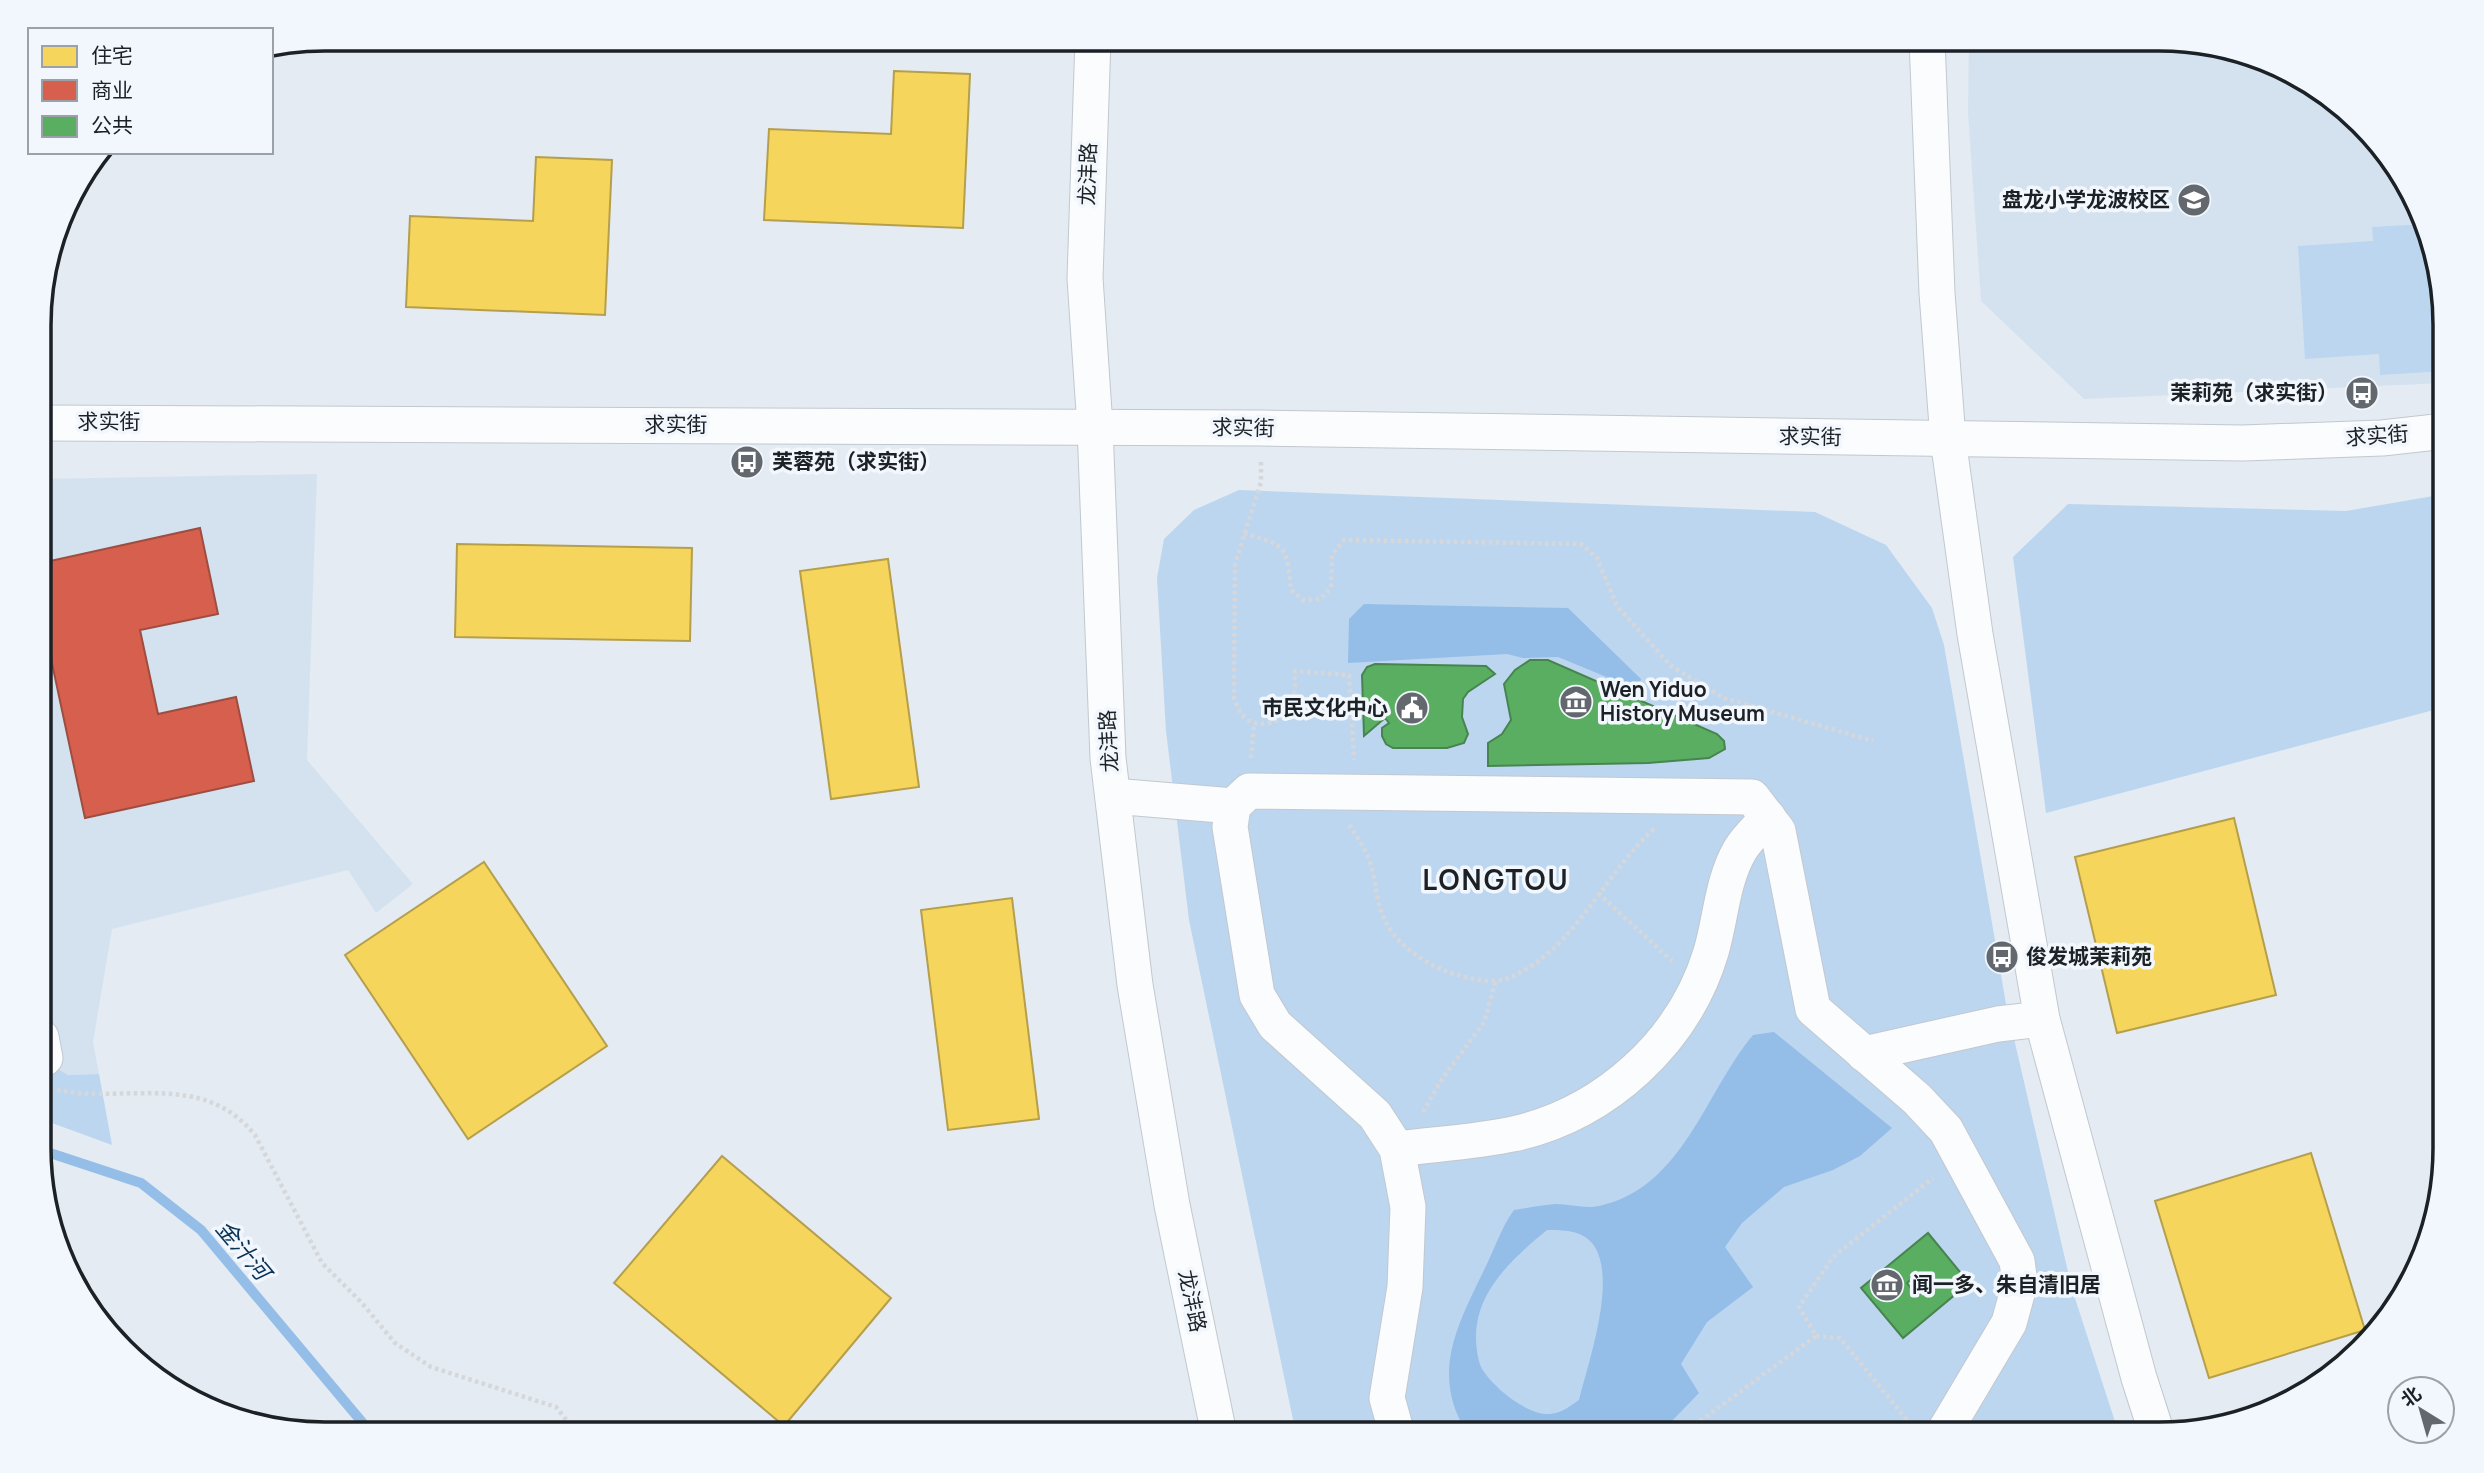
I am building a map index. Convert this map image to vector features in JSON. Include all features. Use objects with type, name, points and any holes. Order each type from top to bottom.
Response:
[{"type":"street","name":"龙沣路","points":[[1093,51],[1085,278],[1096,427],[1113,796],[1135,985],[1172,1205],[1217,1422]]},
{"type":"street","points":[[1928,51],[1937,292],[1948,439],[1975,634],[2042,1019],[2153,1422]]},
{"type":"street","name":"求实街","points":[[51,423],[1261,428],[2243,443],[2382,438],[2433,432]]},
{"type":"street","points":[[1394,1422],[1387,1398],[1405,1287],[1408,1207],[1397,1149],[1375,1115],[1275,1025],[1257,996],[1230,827],[1233,806],[1249,791],[1752,797],[1778,831],[1813,1009],[1917,1099],[1946,1130],[2017,1261],[2020,1283],[2009,1323],[1950,1422]]},
{"type":"street","points":[[1113,796],[1233,806]]},
{"type":"street","points":[[1397,1149],[1514,1134],[1556,1120],[1598,1098],[1637,1070],[1672,1031],[1699,985],[1711,951],[1727,882],[1740,849],[1768,817]]},
{"type":"street","points":[[1864,1054],[1998,1024],[2042,1019]]},
{"type":"path","points":[[1261,428],[1261,482],[1235,564],[1234,698],[1242,715],[1254,723],[1268,724],[1283,718],[1293,700],[1294,671],[1349,675],[1341,792],[1369,858],[1379,913],[1394,936],[1447,973],[1477,980],[1503,980],[1532,964],[1562,940],[1635,846],[1692,796]]},
{"type":"path","points":[[1244,533],[1278,544],[1288,558],[1291,590],[1303,600],[1320,599],[1331,587],[1332,555],[1344,540],[1581,544],[1597,558],[1617,606],[1671,666],[1724,698],[1872,741]]},
{"type":"path","points":[[1598,893],[1699,985]]},
{"type":"path","points":[[1397,1149],[1412,1130],[1449,1068],[1485,1022],[1496,980]]},
{"type":"path","points":[[51,1075],[58,1091],[91,1095],[147,1091],[186,1094],[240,1116],[255,1135],[322,1263],[362,1303],[395,1343],[431,1367],[556,1407],[568,1422]]},
{"type":"path","points":[[1816,1336],[1799,1307],[1833,1256],[1960,1156]]},
{"type":"path","points":[[1699,1422],[1816,1336],[1840,1338],[1909,1422]]},
{"type":"shaded area","name":"盘龙小学龙波校区","points":[[1969,51],[2177,51],[2247,65],[2296,87],[2326,107],[2353,131],[2377,158],[2405,204],[2419,237],[2431,289],[2433,384],[2084,399],[1981,301],[1968,113]]},
{"type":"shaded area","points":[[2414,225],[2424,254],[2431,289],[2433,372],[2380,375],[2379,354],[2305,359],[2298,246],[2373,241],[2372,227]]},
{"type":"shaded area","points":[[317,474],[307,760],[413,884],[376,913],[348,870],[112,929],[93,1042],[99,1074],[68,1075],[51,1065],[51,479]]},
{"type":"shaded area","points":[[1239,490],[1815,512],[1886,545],[1932,608],[1944,645],[2006,1004],[2072,1289],[2115,1422],[1294,1422],[1189,920],[1166,731],[1157,578],[1164,539],[1194,510]]},
{"type":"shaded area","points":[[2433,496],[2433,710],[2046,813],[2013,557],[2068,504],[2346,511]]},
{"type":"shaded area","points":[[1364,604],[1568,608],[1641,679],[1638,690],[1558,657],[1523,658],[1507,654],[1348,663],[1349,619]]},
{"type":"shaded area","points":[[1774,1032],[1892,1128],[1860,1156],[1833,1170],[1784,1187],[1742,1223],[1725,1247],[1753,1287],[1707,1322],[1681,1364],[1699,1393],[1671,1422],[1461,1422],[1450,1391],[1452,1350],[1465,1309],[1514,1210],[1556,1204],[1599,1206],[1628,1196],[1652,1180],[1690,1135],[1736,1058],[1753,1035]],"holes":[[[1547,1230],[1571,1232],[1588,1239],[1600,1258],[1603,1276],[1599,1320],[1579,1400],[1562,1411],[1541,1413],[1521,1405],[1501,1391],[1486,1375],[1477,1351],[1477,1324],[1486,1296],[1494,1283],[1525,1249]]]},
{"type":"shaded area","points":[[51,1065],[68,1075],[99,1074],[112,1145],[51,1123]]},
{"type":"building: 住宅","points":[[894,71],[970,74],[963,228],[764,220],[769,129],[891,134]]},
{"type":"building: 住宅","points":[[536,157],[612,160],[605,315],[406,307],[410,216],[533,221]]},
{"type":"building: 住宅","points":[[457,544],[692,548],[690,641],[455,637]]},
{"type":"building: 住宅","points":[[888,559],[919,787],[831,799],[800,571]]},
{"type":"building: 住宅","points":[[2234,818],[2276,995],[2117,1033],[2075,857]]},
{"type":"building: 住宅","points":[[484,862],[607,1046],[468,1139],[345,955]]},
{"type":"building: 住宅","points":[[1012,898],[1039,1119],[948,1130],[921,910]]},
{"type":"building: 住宅","points":[[2311,1153],[2365,1329],[2209,1378],[2155,1201]]},
{"type":"building: 住宅","points":[[722,1156],[891,1298],[787,1422],[779,1422],[614,1283]]},
{"type":"building: 商业","points":[[200,528],[218,614],[140,630],[158,714],[236,697],[254,781],[85,818],[51,659],[51,561]]},
{"type":"building: 公共","name":"Wen Yiduo History Museum","points":[[1530,660],[1548,660],[1717,734],[1724,741],[1725,749],[1709,758],[1648,763],[1488,766],[1488,743],[1502,734],[1511,720],[1504,684],[1515,670]]},
{"type":"building: 公共","name":"市民文化中心","points":[[1375,664],[1486,666],[1495,674],[1468,692],[1463,699],[1462,717],[1468,734],[1464,743],[1447,748],[1393,748],[1386,744],[1382,736],[1382,728],[1389,723],[1385,718],[1364,736],[1362,675],[1367,667]]},
{"type":"building: 公共","name":"闻一多、朱自清旧居","points":[[1928,1233],[1969,1283],[1903,1338],[1861,1288]],"holes":[[[1918,1273],[1929,1286],[1917,1296],[1907,1283]]]},
{"type":"waterway","name":"金汁河","points":[[51,1153],[141,1183],[201,1230],[362,1422]]},
{"type":"place","name":"盘龙小学龙波校区","points":[[2194,200]]},
{"type":"place","name":"茉莉苑（求实街）","points":[[2362,393]]},
{"type":"place","name":"芙蓉苑（求实街）","points":[[747,462]]},
{"type":"place","name":"Wen Yiduo History Museum","points":[[1576,702]]},
{"type":"place","name":"市民文化中心","points":[[1412,708]]},
{"type":"place","name":"俊发城茉莉苑","points":[[2002,957]]},
{"type":"place","name":"闻一多、朱自清旧居","points":[[1887,1285]]},
{"type":"district","name":"LONGTOU","points":[[1496,880]]}]
